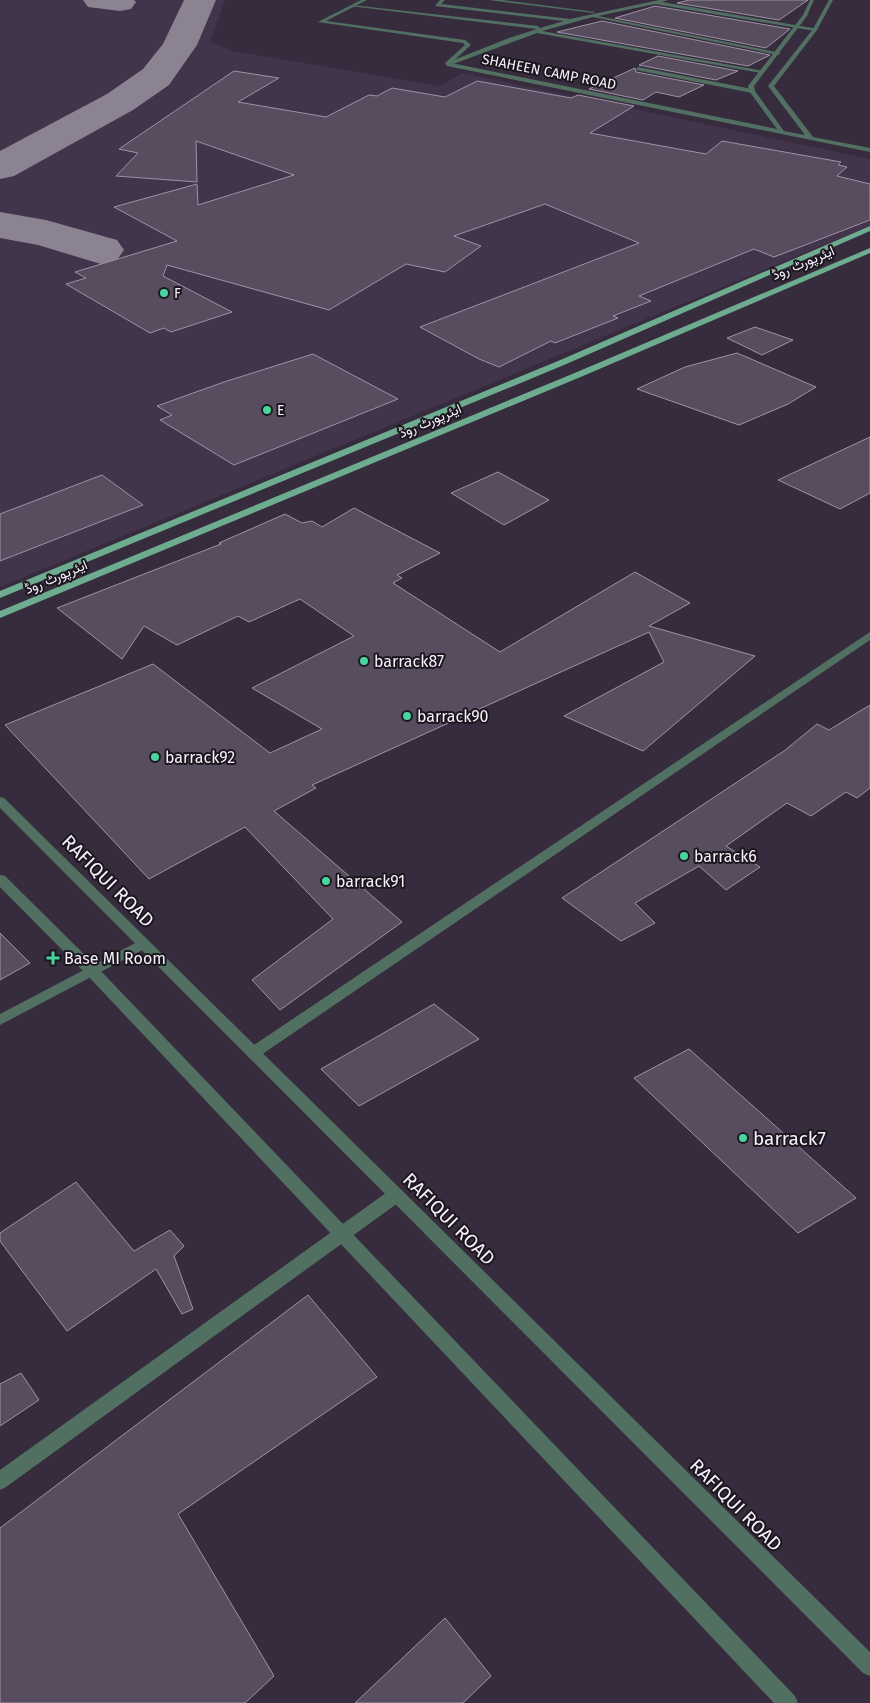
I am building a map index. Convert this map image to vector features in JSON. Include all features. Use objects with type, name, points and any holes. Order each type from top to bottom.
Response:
[{"type":"main road","points":[[0,595],[562,363],[870,228]]},
{"type":"main road","name":"ایئرپورٹ روڈ","points":[[0,615],[580,374],[870,250]]},
{"type":"street","name":"SHAHEEN CAMP ROAD","points":[[365,0],[321,22],[468,43],[447,63],[870,150]]},
{"type":"street","points":[[444,0],[437,5],[573,20]]},
{"type":"street","points":[[491,0],[603,14]]},
{"type":"street","points":[[448,64],[536,31],[573,20],[666,0]]},
{"type":"street","points":[[782,132],[752,91],[752,82],[778,53],[812,0]]},
{"type":"street","points":[[810,137],[771,86],[815,29],[831,0]]},
{"type":"street","points":[[654,3],[815,29]]},
{"type":"street","points":[[352,6],[544,29]]},
{"type":"street","points":[[590,16],[778,53]]},
{"type":"street","points":[[536,31],[761,71]]},
{"type":"street","points":[[638,69],[752,91]]},
{"type":"street","points":[[253,1053],[870,635]]},
{"type":"street","name":"RAFIQUI ROAD","points":[[0,801],[870,1666]]},
{"type":"street","points":[[0,879],[92,971],[788,1703]]},
{"type":"street","points":[[0,1020],[143,944]]},
{"type":"street","points":[[0,1481],[396,1195]]},
{"type":"shaded area","points":[[0,0],[225,0],[210,42],[233,51],[439,86],[463,73],[870,159],[870,226],[0,587]]},
{"type":"building","points":[[689,0],[808,0],[779,20],[677,3]]},
{"type":"building","points":[[655,6],[790,29],[766,48],[615,18]]},
{"type":"building","points":[[602,21],[770,55],[748,66],[557,32]]},
{"type":"building","points":[[658,56],[738,71],[716,80],[639,65]]},
{"type":"building","points":[[635,68],[636,72],[704,85],[679,97],[656,92],[643,100],[589,89]]},
{"type":"building","points":[[234,71],[279,78],[238,102],[326,117],[369,95],[377,96],[392,88],[445,97],[477,81],[571,98],[578,95],[634,106],[590,133],[706,154],[722,141],[841,162],[838,165],[847,167],[837,176],[870,184],[870,220],[774,257],[754,249],[639,296],[651,301],[613,316],[618,318],[555,343],[551,341],[499,367],[479,359],[420,327],[639,243],[545,204],[454,236],[481,246],[445,272],[406,264],[329,310],[167,265],[163,276],[232,312],[171,332],[164,328],[150,333],[66,284],[86,278],[75,272],[177,241],[114,207],[197,184],[198,205],[294,175],[196,141],[197,182],[116,176],[138,153],[119,149]]},
{"type":"building","points":[[755,327],[793,340],[762,355],[727,338]]},
{"type":"building","points":[[737,353],[816,387],[788,404],[739,425],[637,389],[685,367]]},
{"type":"building","name":"E","points":[[313,354],[398,399],[234,465],[160,420],[172,415],[157,406],[224,382]]},
{"type":"building","points":[[870,437],[870,493],[840,509],[778,480]]},
{"type":"building","points":[[498,472],[549,500],[504,525],[451,493]]},
{"type":"building","points":[[102,475],[143,505],[0,561],[0,514]]},
{"type":"building","points":[[354,508],[440,553],[397,575],[402,578],[393,583],[500,652],[635,572],[690,603],[649,626],[755,656],[643,751],[564,716],[664,662],[649,632],[312,785],[316,788],[274,811],[402,922],[280,1010],[252,980],[333,919],[245,827],[149,879],[5,725],[153,664],[270,753],[322,729],[252,688],[354,636],[300,599],[249,622],[238,616],[177,645],[144,626],[122,659],[57,608],[221,544],[219,543],[285,514],[302,523],[312,521],[322,527]]},
{"type":"building","name":"barrack6","points":[[870,705],[870,788],[857,798],[846,792],[811,816],[787,803],[726,846],[760,867],[726,890],[699,866],[635,903],[655,923],[621,941],[562,898],[784,751],[817,724],[829,730]]},
{"type":"building","points":[[0,933],[30,963],[0,980]]},
{"type":"building","points":[[434,1004],[479,1039],[359,1106],[321,1069]]},
{"type":"building","name":"barrack7","points":[[689,1049],[856,1198],[798,1233],[634,1078]]},
{"type":"building","points":[[76,1182],[134,1251],[170,1230],[184,1246],[174,1256],[193,1309],[182,1314],[156,1269],[67,1331],[0,1241],[0,1233]]},
{"type":"building","points":[[308,1295],[377,1377],[178,1514],[274,1676],[245,1703],[0,1703],[0,1528]]},
{"type":"building","points":[[21,1373],[39,1400],[0,1426],[0,1384]]},
{"type":"building","points":[[445,1618],[491,1676],[463,1703],[355,1703]]},
{"type":"taxiway","points":[[99,0],[120,2]]},
{"type":"taxiway","points":[[0,167],[120,102],[156,77],[180,45],[200,0]]},
{"type":"taxiway","points":[[0,225],[46,233],[101,250]]},
{"type":"place","name":"F","points":[[164,293]]},
{"type":"place","name":"E","points":[[267,410]]},
{"type":"place","name":"barrack87","points":[[364,661]]},
{"type":"place","name":"barrack90","points":[[407,716]]},
{"type":"place","name":"barrack92","points":[[155,757]]},
{"type":"place","name":"barrack6","points":[[684,856]]},
{"type":"place","name":"barrack91","points":[[326,881]]},
{"type":"place","name":"Base MI Room","points":[[53,958]]},
{"type":"place","name":"barrack7","points":[[743,1138]]}]
